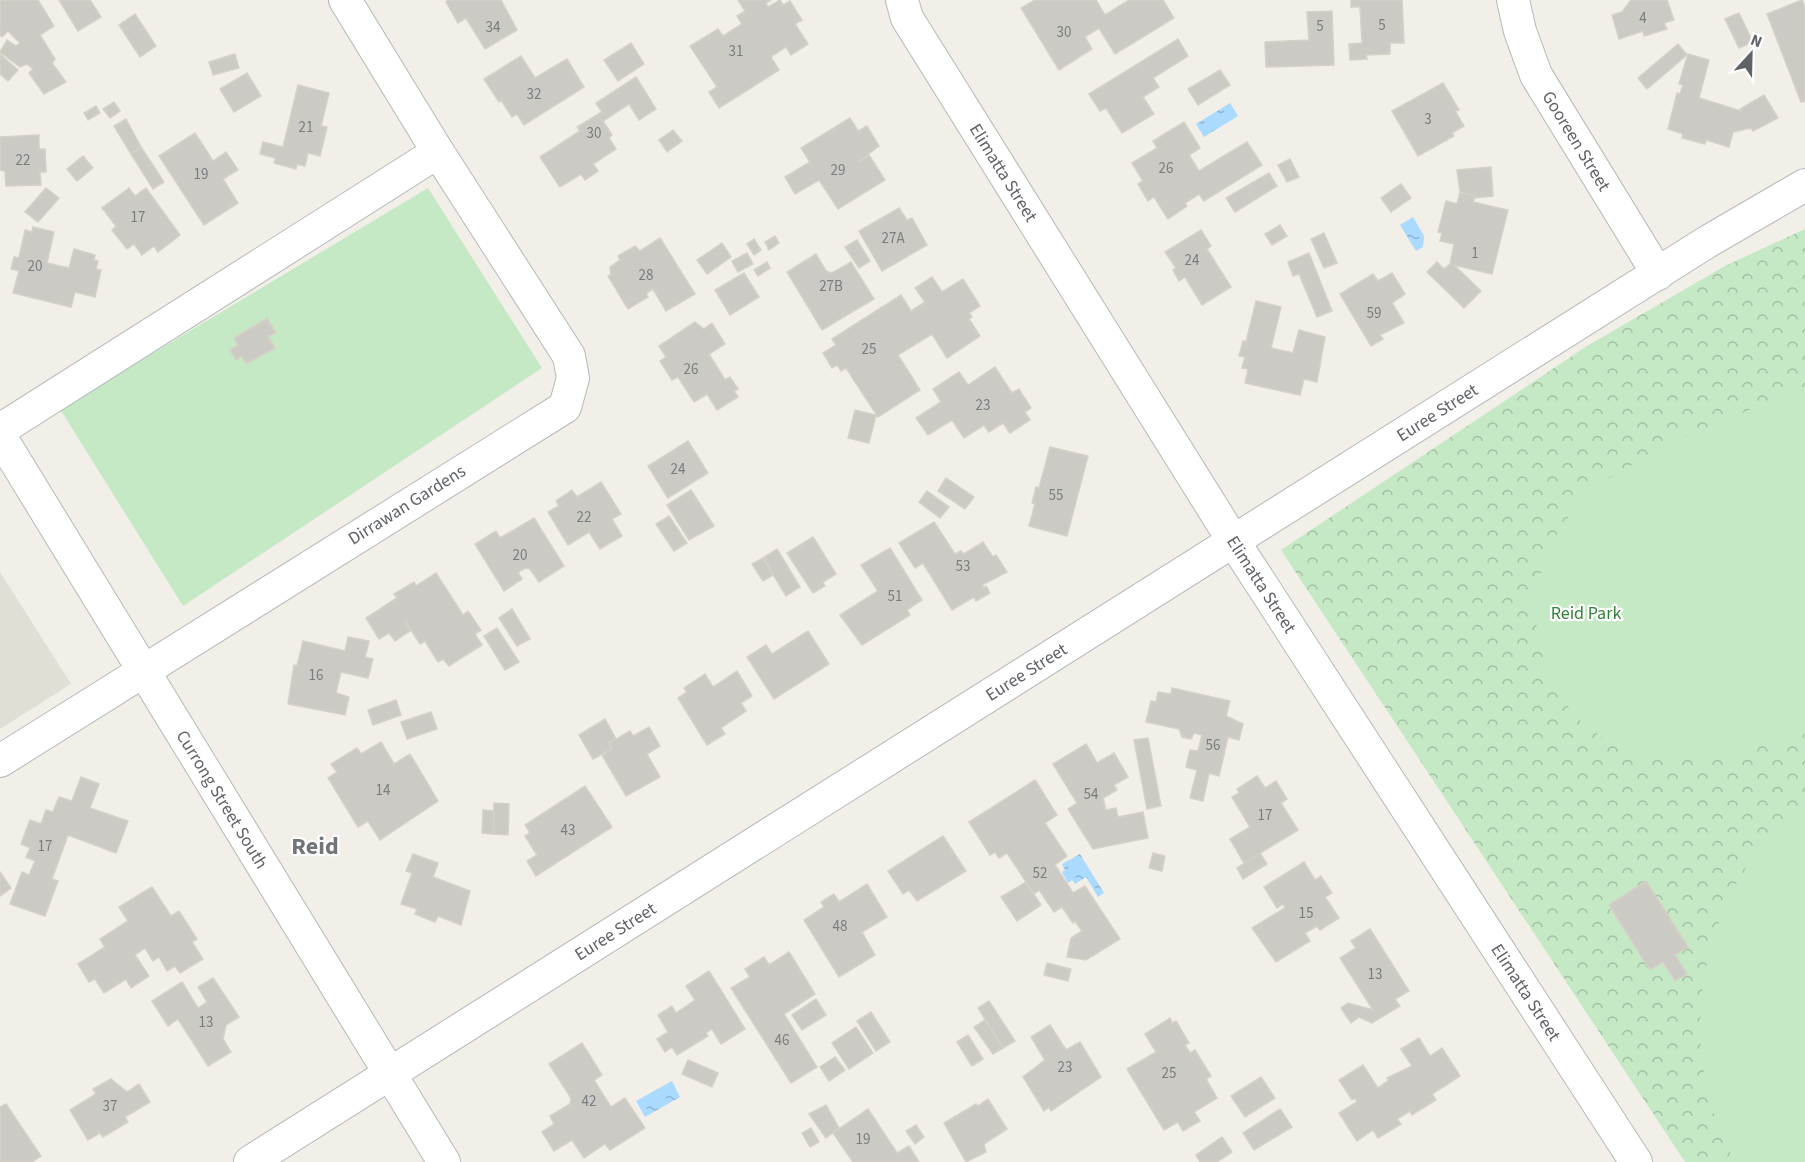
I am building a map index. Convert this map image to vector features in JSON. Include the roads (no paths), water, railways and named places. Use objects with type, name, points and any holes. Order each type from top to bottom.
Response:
[{"type":"street","name":"Dirrawan Gardens","points":[[0,761],[565,407],[573,378],[569,356],[438,152],[345,0]]},
{"type":"street","name":"Elimatta Street","points":[[902,0],[907,18],[1234,542],[1636,1162]]},
{"type":"street","name":"Gooreen Street","points":[[1513,0],[1520,32],[1536,75],[1658,274]]},
{"type":"street","points":[[0,430],[438,152]]},
{"type":"street","name":"Euree Street","points":[[250,1162],[390,1076],[1658,274],[1805,185]]},
{"type":"street","name":"Currong Street South","points":[[0,436],[444,1162]]},
{"type":"water","points":[[1230,103],[1238,116],[1204,137],[1196,124]]},
{"type":"water","points":[[1413,217],[1424,236],[1423,247],[1416,251],[1400,225]]},
{"type":"water","points":[[1080,854],[1104,893],[1098,897],[1086,877],[1075,884],[1072,880],[1068,883],[1062,872],[1065,870],[1062,864]]},
{"type":"water","points":[[672,1081],[680,1097],[645,1117],[636,1101]]},
{"type":"district","name":"Reid","points":[[315,846]]},
{"type":"park label","name":"Reid Park","points":[[1586,613]]}]
